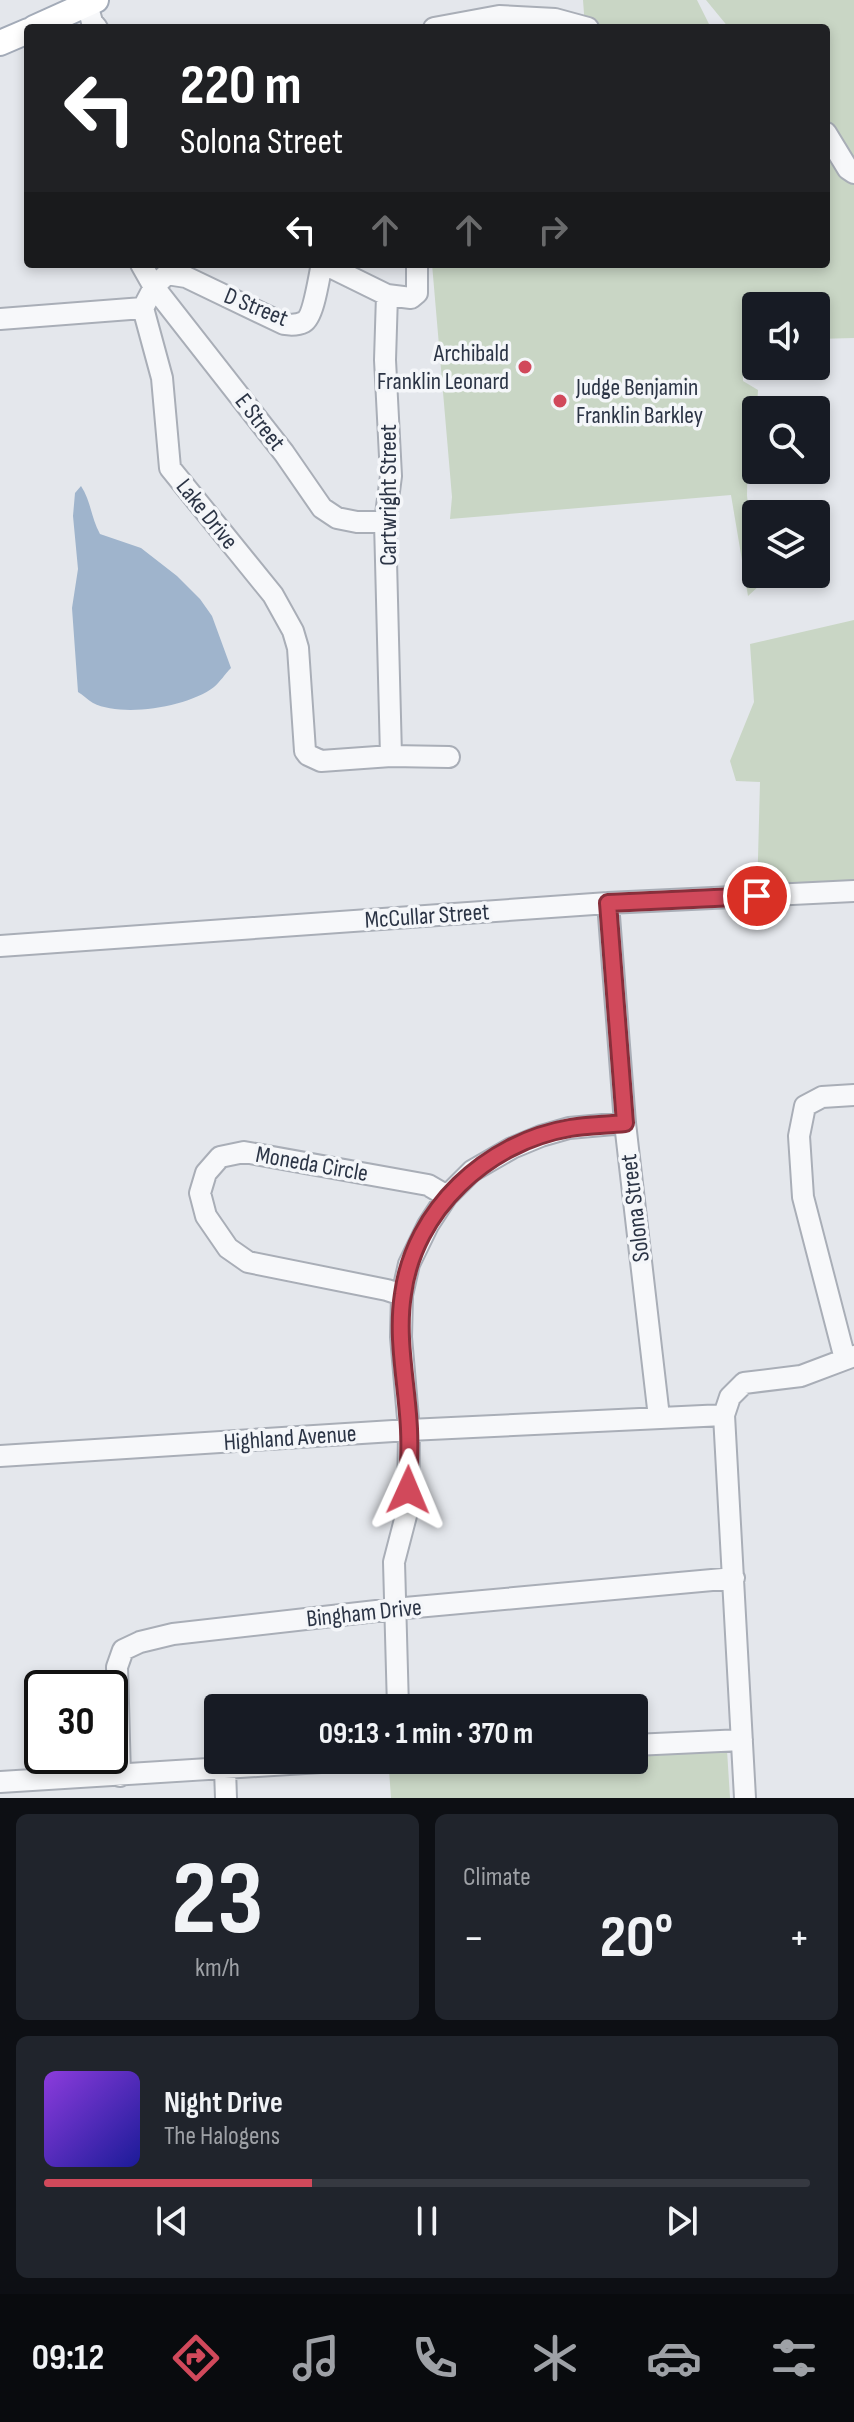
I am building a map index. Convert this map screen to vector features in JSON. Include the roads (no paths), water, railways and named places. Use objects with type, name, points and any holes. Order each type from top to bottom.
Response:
[{"type":"main road","points":[[43,24],[92,2]]},
{"type":"main road","points":[[0,43],[24,33]]},
{"type":"street","points":[[92,2],[94,24]]},
{"type":"street","points":[[456,24],[499,16],[555,19],[573,24]]},
{"type":"street","points":[[830,140],[848,169],[854,173]]},
{"type":"street","points":[[0,319],[143,308],[154,287],[143,268]]},
{"type":"street","name":"D Street","points":[[154,287],[167,274],[186,277],[284,324],[293,325],[304,322],[310,316],[322,268]]},
{"type":"street","points":[[331,268],[387,295],[411,298],[417,293],[417,268]]},
{"type":"street","name":"E Street","points":[[154,287],[284,453],[322,508],[337,518],[385,522]]},
{"type":"street","name":"Cartwright Street","points":[[387,295],[385,360],[391,476],[385,522],[391,756]]},
{"type":"street","name":"Lake Drive","points":[[143,308],[162,378],[170,468],[273,595],[287,618],[298,648],[305,751],[321,761],[391,756]]},
{"type":"street","points":[[391,756],[449,757]]},
{"type":"street","name":"McCullar Street","points":[[0,946],[608,903],[854,891]]},
{"type":"street","name":"Solona Street","points":[[608,903],[625,1123],[659,1417]]},
{"type":"street","points":[[745,1798],[724,1415],[730,1397],[744,1383],[801,1376],[850,1357],[803,1197],[799,1136],[805,1106],[822,1097],[854,1095]]},
{"type":"street","points":[[397,1694],[394,1562],[408,1508],[409,1430],[401,1337],[402,1295],[409,1264],[428,1225],[447,1196],[472,1171],[512,1148],[541,1136],[569,1128],[625,1123]]},
{"type":"street","name":"Moneda Circle","points":[[402,1295],[248,1262],[228,1248],[206,1216],[200,1193],[206,1173],[220,1157],[244,1152],[428,1185],[447,1196]]},
{"type":"street","name":"Highland Avenue","points":[[0,1456],[409,1430],[724,1415]]},
{"type":"street","name":"Bingham Drive","points":[[120,1776],[117,1667],[123,1650],[140,1642],[173,1634],[394,1609],[734,1578]]},
{"type":"street","points":[[648,1744],[742,1740]]},
{"type":"street","points":[[0,1782],[204,1770]]},
{"type":"street","points":[[225,1774],[226,1798]]},
{"type":"water","points":[[81,486],[100,534],[141,548],[177,576],[212,616],[231,668],[203,694],[172,705],[121,710],[93,703],[78,692],[72,608],[78,569],[73,516],[75,493]]},
{"type":"place","name":"Archibald Franklin Leonard","points":[[525,367]]},
{"type":"place","name":"Judge Benjamin Franklin Barkley","points":[[560,401]]}]
